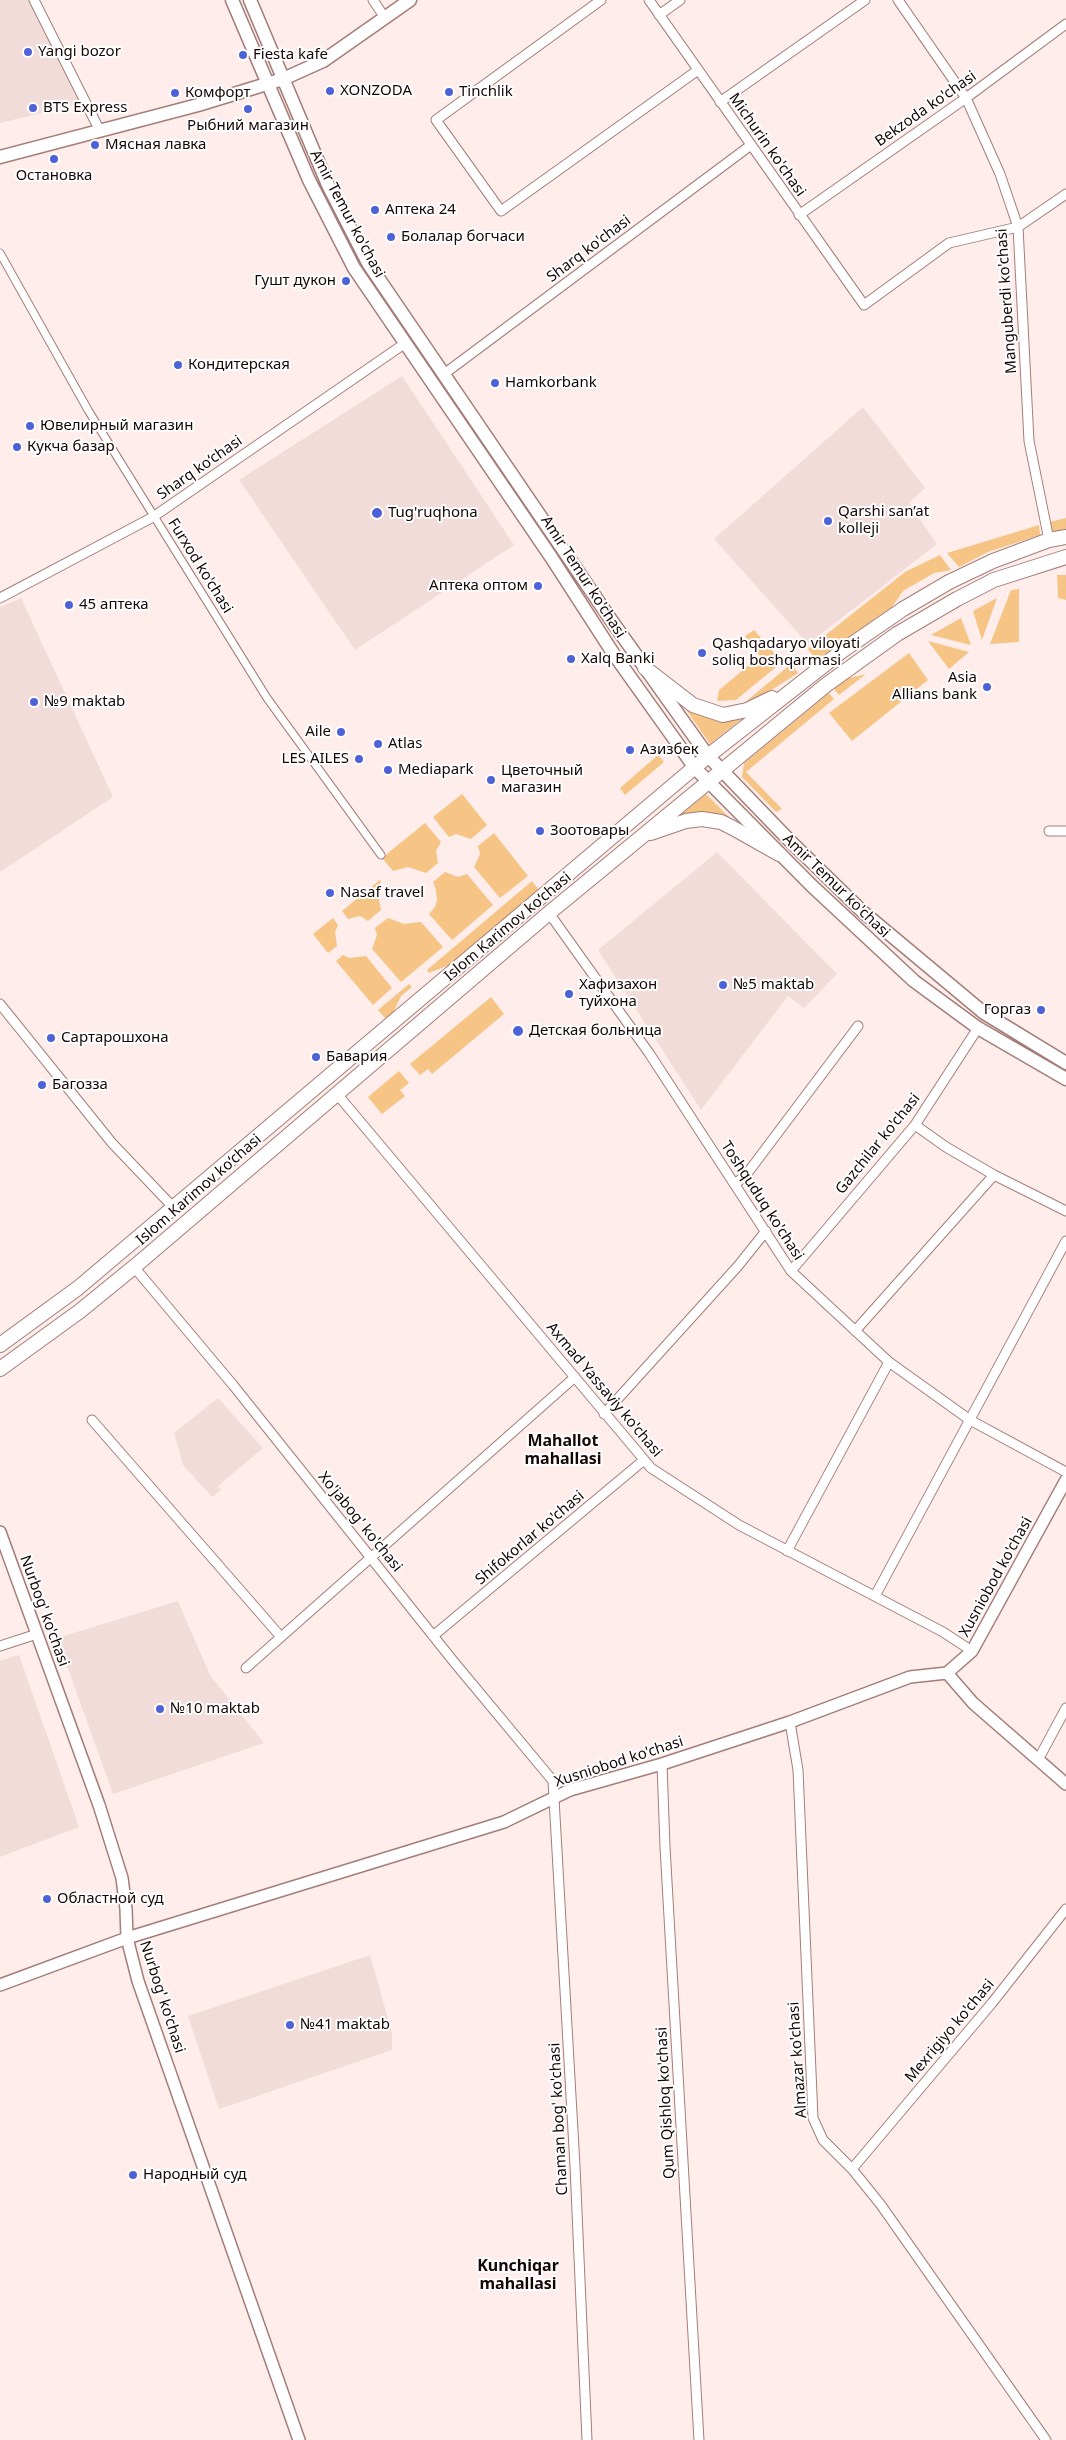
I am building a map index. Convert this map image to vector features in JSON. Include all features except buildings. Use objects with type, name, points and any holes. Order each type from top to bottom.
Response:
[{"type":"main road","name":"Amir Temur ko'chasi","points":[[232,0],[309,180],[354,268],[545,549],[613,653],[695,768],[855,928],[914,981],[978,1028],[1066,1080]]},
{"type":"main road","name":"Amir Temur ko'chasi","points":[[250,0],[328,186],[368,263],[645,668],[708,756],[720,771],[864,912],[984,1013],[1066,1063]]},
{"type":"main road","points":[[0,157],[267,85],[283,79],[323,61],[410,0]]},
{"type":"main road","name":"Islom Karimov ko‘chasi","points":[[0,1345],[78,1288],[708,756],[793,688],[857,640],[949,582],[992,561],[1049,540],[1066,537]]},
{"type":"main road","name":"Islom Karimov ko‘chasi","points":[[0,1369],[90,1303],[134,1267],[549,913],[827,684],[897,634],[994,580],[1066,557]]},
{"type":"main road","points":[[645,668],[693,705],[723,715],[747,710],[793,688]]},
{"type":"main road","points":[[641,837],[686,821],[702,819],[721,822],[779,854]]},
{"type":"main road","points":[[78,1288],[88,1291],[90,1303]]},
{"type":"street","points":[[34,0],[100,131]]},
{"type":"street","points":[[373,0],[385,18]]},
{"type":"street","points":[[601,0],[436,120],[501,211],[698,70]]},
{"type":"street","name":"Michurin ko'chasi","points":[[649,0],[864,305],[949,243],[1018,227]]},
{"type":"street","points":[[659,15],[680,0]]},
{"type":"street","points":[[720,102],[865,0]]},
{"type":"street","name":"Manguberdi ko'chasi","points":[[898,0],[966,98],[1000,174],[1018,227],[1029,441],[1049,540]]},
{"type":"street","name":"Bekzoda ko'chasi","points":[[799,214],[966,98],[1066,24]]},
{"type":"street","name":"Sharq ko'chasi","points":[[444,374],[751,146]]},
{"type":"street","points":[[1018,227],[1066,194]]},
{"type":"street","name":"Furxod ko'chasi","points":[[0,253],[88,410],[267,698],[381,855]]},
{"type":"street","name":"Sharq ko‘chasi","points":[[0,598],[153,517],[404,344]]},
{"type":"street","points":[[1049,832],[1066,831]]},
{"type":"street","name":"Toshquduq ko'chasi","points":[[549,913],[649,1053],[791,1271],[888,1362],[970,1420],[1066,1472]]},
{"type":"street","points":[[0,1004],[112,1142],[173,1207]]},
{"type":"street","points":[[735,1184],[746,1175],[858,1026]]},
{"type":"street","name":"Gazchilar ko'chasi","points":[[791,1271],[915,1125],[978,1028]]},
{"type":"street","name":"Axmad Yassaviy ko'chasi","points":[[337,1094],[651,1468],[731,1520],[943,1632],[972,1651]]},
{"type":"street","points":[[915,1125],[946,1147],[994,1175],[1066,1211]]},
{"type":"street","points":[[856,1332],[994,1175]]},
{"type":"street","points":[[604,1414],[738,1266],[766,1230]]},
{"type":"street","points":[[875,1596],[1066,1242]]},
{"type":"street","name":"Xo'jabog' ko'chasi","points":[[134,1267],[233,1385],[433,1636],[553,1781],[554,1798]]},
{"type":"street","points":[[787,1551],[888,1362]]},
{"type":"street","points":[[246,1668],[575,1377]]},
{"type":"street","points":[[92,1420],[281,1636]]},
{"type":"street","name":"Shifokorlar ko'chasi","points":[[433,1636],[644,1460]]},
{"type":"street","name":"Xusniobod ko'chasi","points":[[0,1985],[127,1938],[504,1822],[570,1790],[662,1764],[790,1722],[910,1677],[947,1672],[972,1651],[1066,1480]]},
{"type":"street","name":"Nurbog' ko'chasi","points":[[0,1532],[99,1805],[122,1878],[127,1938],[138,1981],[299,2440]]},
{"type":"street","points":[[0,1646],[37,1634]]},
{"type":"street","points":[[947,1672],[973,1703],[1066,1784]]},
{"type":"street","points":[[1038,1760],[1066,1708]]},
{"type":"street","name":"Almazar ko'chasi","points":[[790,1722],[798,1770],[813,2118],[823,2140],[852,2169],[881,2205],[1046,2440]]},
{"type":"street","name":"Qum Qishloq ko'chasi","points":[[662,1764],[699,2440]]},
{"type":"street","name":"Chaman bog' ko'chasi","points":[[554,1798],[576,2166],[587,2440]]},
{"type":"street","name":"Mexrigiyo ko'chasi","points":[[852,2169],[992,2003],[1066,1909]]},
{"type":"shaded area","name":"Yangi bozor","points":[[0,0],[29,0],[83,103],[0,123]]},
{"type":"shaded area","name":"Tug'ruqhona","points":[[402,376],[514,545],[355,650],[239,480]]},
{"type":"shaded area","name":"Qarshi san’at kolleji","points":[[863,407],[925,488],[909,503],[937,544],[808,644],[714,539]]},
{"type":"shaded area","points":[[1066,518],[1066,529],[1053,532],[1050,522]]},
{"type":"shaded area","points":[[1039,525],[1040,535],[988,552],[959,567],[947,553]]},
{"type":"shaded area","points":[[940,555],[951,570],[934,573],[903,591],[892,607],[816,660],[808,649],[905,572]]},
{"type":"shaded area","points":[[1057,575],[1066,575],[1066,600],[1058,598]]},
{"type":"shaded area","points":[[1019,589],[1019,642],[990,644],[1011,590]]},
{"type":"shaded area","name":"№9 maktab","points":[[21,598],[113,797],[0,872],[0,607]]},
{"type":"shaded area","points":[[997,598],[982,640],[973,611]]},
{"type":"shaded area","points":[[961,618],[971,645],[931,635]]},
{"type":"shaded area","points":[[754,630],[782,662],[736,700],[717,701],[719,690],[760,656],[745,636]]},
{"type":"shaded area","points":[[928,641],[969,652],[949,669]]},
{"type":"shaded area","points":[[909,653],[928,680],[852,741],[829,713]]},
{"type":"shaded area","points":[[791,664],[798,673],[754,701],[743,704]]},
{"type":"shaded area","points":[[866,674],[839,695],[834,689],[846,679]]},
{"type":"shaded area","points":[[829,693],[834,699],[746,772],[782,809],[776,812],[742,777],[744,763]]},
{"type":"shaded area","points":[[680,701],[749,713],[710,744]]},
{"type":"shaded area","points":[[658,755],[664,762],[625,795],[620,788]]},
{"type":"shaded area","points":[[462,794],[487,825],[471,839],[456,834],[449,837],[433,817]]},
{"type":"shaded area","points":[[706,794],[734,822],[676,819]]},
{"type":"shaded area","points":[[425,823],[441,842],[436,851],[438,863],[426,873],[408,867],[393,871],[382,858]]},
{"type":"shaded area","points":[[494,833],[528,876],[500,898],[474,867],[480,854],[478,846]]},
{"type":"shaded area","name":"№5 maktab","points":[[717,852],[837,974],[804,1008],[788,996],[701,1110],[598,950]]},
{"type":"shaded area","points":[[445,872],[458,877],[467,874],[493,905],[452,940],[429,914],[435,907],[437,899],[433,882]]},
{"type":"shaded area","points":[[381,879],[378,895],[381,910],[368,921],[360,916],[348,919],[342,911]]},
{"type":"shaded area","points":[[532,881],[539,890],[449,965],[429,973],[427,970]]},
{"type":"shaded area","points":[[333,918],[338,925],[335,932],[337,946],[328,953],[313,934]]},
{"type":"shaded area","points":[[388,918],[404,924],[421,922],[443,947],[401,982],[372,949],[377,935],[375,928]]},
{"type":"shaded area","points":[[343,955],[349,958],[366,956],[392,988],[373,1005],[336,961]]},
{"type":"shaded area","points":[[409,984],[412,987],[401,996],[393,1013],[385,1018],[378,1010]]},
{"type":"shaded area","points":[[491,997],[504,1014],[432,1074],[428,1069],[420,1075],[410,1064]]},
{"type":"shaded area","points":[[399,1071],[409,1083],[400,1090],[405,1096],[382,1114],[368,1097]]},
{"type":"shaded area","points":[[218,1398],[263,1448],[218,1486],[221,1490],[212,1497],[183,1465],[174,1433]]},
{"type":"shaded area","name":"№10 maktab","points":[[178,1601],[210,1675],[264,1743],[113,1794],[57,1638]]},
{"type":"shaded area","points":[[19,1655],[79,1827],[0,1857],[0,1661]]},
{"type":"shaded area","name":"№41 maktab","points":[[370,1955],[392,2033],[392,2050],[219,2109],[188,2016]]},
{"type":"place","name":"Yangi bozor","points":[[28,52]]},
{"type":"place","name":"Fiesta kafe","points":[[243,55]]},
{"type":"place","name":"XONZODA","points":[[330,91]]},
{"type":"place","name":"Tinchlik","points":[[449,92]]},
{"type":"place","name":"Комфорт","points":[[175,93]]},
{"type":"place","name":"BTS Express","points":[[33,108]]},
{"type":"place","name":"Рыбний магазин","points":[[248,109]]},
{"type":"place","name":"Мясная лавка","points":[[95,145]]},
{"type":"place","name":"Остановка","points":[[54,159]]},
{"type":"place","name":"Аптека 24","points":[[375,210]]},
{"type":"place","name":"Болалар богчаси","points":[[391,237]]},
{"type":"place","name":"Гушт дукон","points":[[346,281]]},
{"type":"place","name":"Кондитерская","points":[[178,365]]},
{"type":"place","name":"Hamkorbank","points":[[495,383]]},
{"type":"place","name":"Ювелирный магазин","points":[[30,426]]},
{"type":"place","name":"Кукча базар","points":[[17,447]]},
{"type":"place","name":"Tug'ruqhona","points":[[377,513]]},
{"type":"place","name":"Qarshi san’at kolleji","points":[[828,521]]},
{"type":"place","name":"Аптека оптом","points":[[538,586]]},
{"type":"place","name":"45 аптека","points":[[69,605]]},
{"type":"place","name":"Qashqadaryo viloyati soliq boshqarmasi","points":[[702,653]]},
{"type":"place","name":"Xalq Banki","points":[[571,659]]},
{"type":"place","name":"Asia Allians bank","points":[[987,687]]},
{"type":"place","name":"№9 maktab","points":[[34,702]]},
{"type":"place","name":"Aile","points":[[341,732]]},
{"type":"place","name":"Atlas","points":[[378,744]]},
{"type":"place","name":"Азизбек","points":[[630,750]]},
{"type":"place","name":"LES AILES","points":[[359,759]]},
{"type":"place","name":"Mediapark","points":[[388,770]]},
{"type":"place","name":"Цветочный магазин","points":[[491,780]]},
{"type":"place","name":"Зоотовары","points":[[540,831]]},
{"type":"place","name":"Nasaf travel","points":[[330,893]]},
{"type":"place","name":"№5 maktab","points":[[723,985]]},
{"type":"place","name":"Хафизахон туйхона","points":[[569,994]]},
{"type":"place","name":"Горгаз","points":[[1041,1010]]},
{"type":"place","name":"Детская больница","points":[[518,1031]]},
{"type":"place","name":"Сартарошхона","points":[[51,1038]]},
{"type":"place","name":"Бавария","points":[[316,1057]]},
{"type":"place","name":"Багозза","points":[[42,1085]]},
{"type":"place","name":"№10 maktab","points":[[160,1709]]},
{"type":"place","name":"Областной суд","points":[[47,1899]]},
{"type":"place","name":"№41 maktab","points":[[290,2025]]},
{"type":"place","name":"Народный суд","points":[[133,2175]]},
{"type":"district","name":"Mahallot mahallasi","points":[[563,1450]]},
{"type":"district","name":"Kunchiqar mahallasi","points":[[518,2275]]}]
